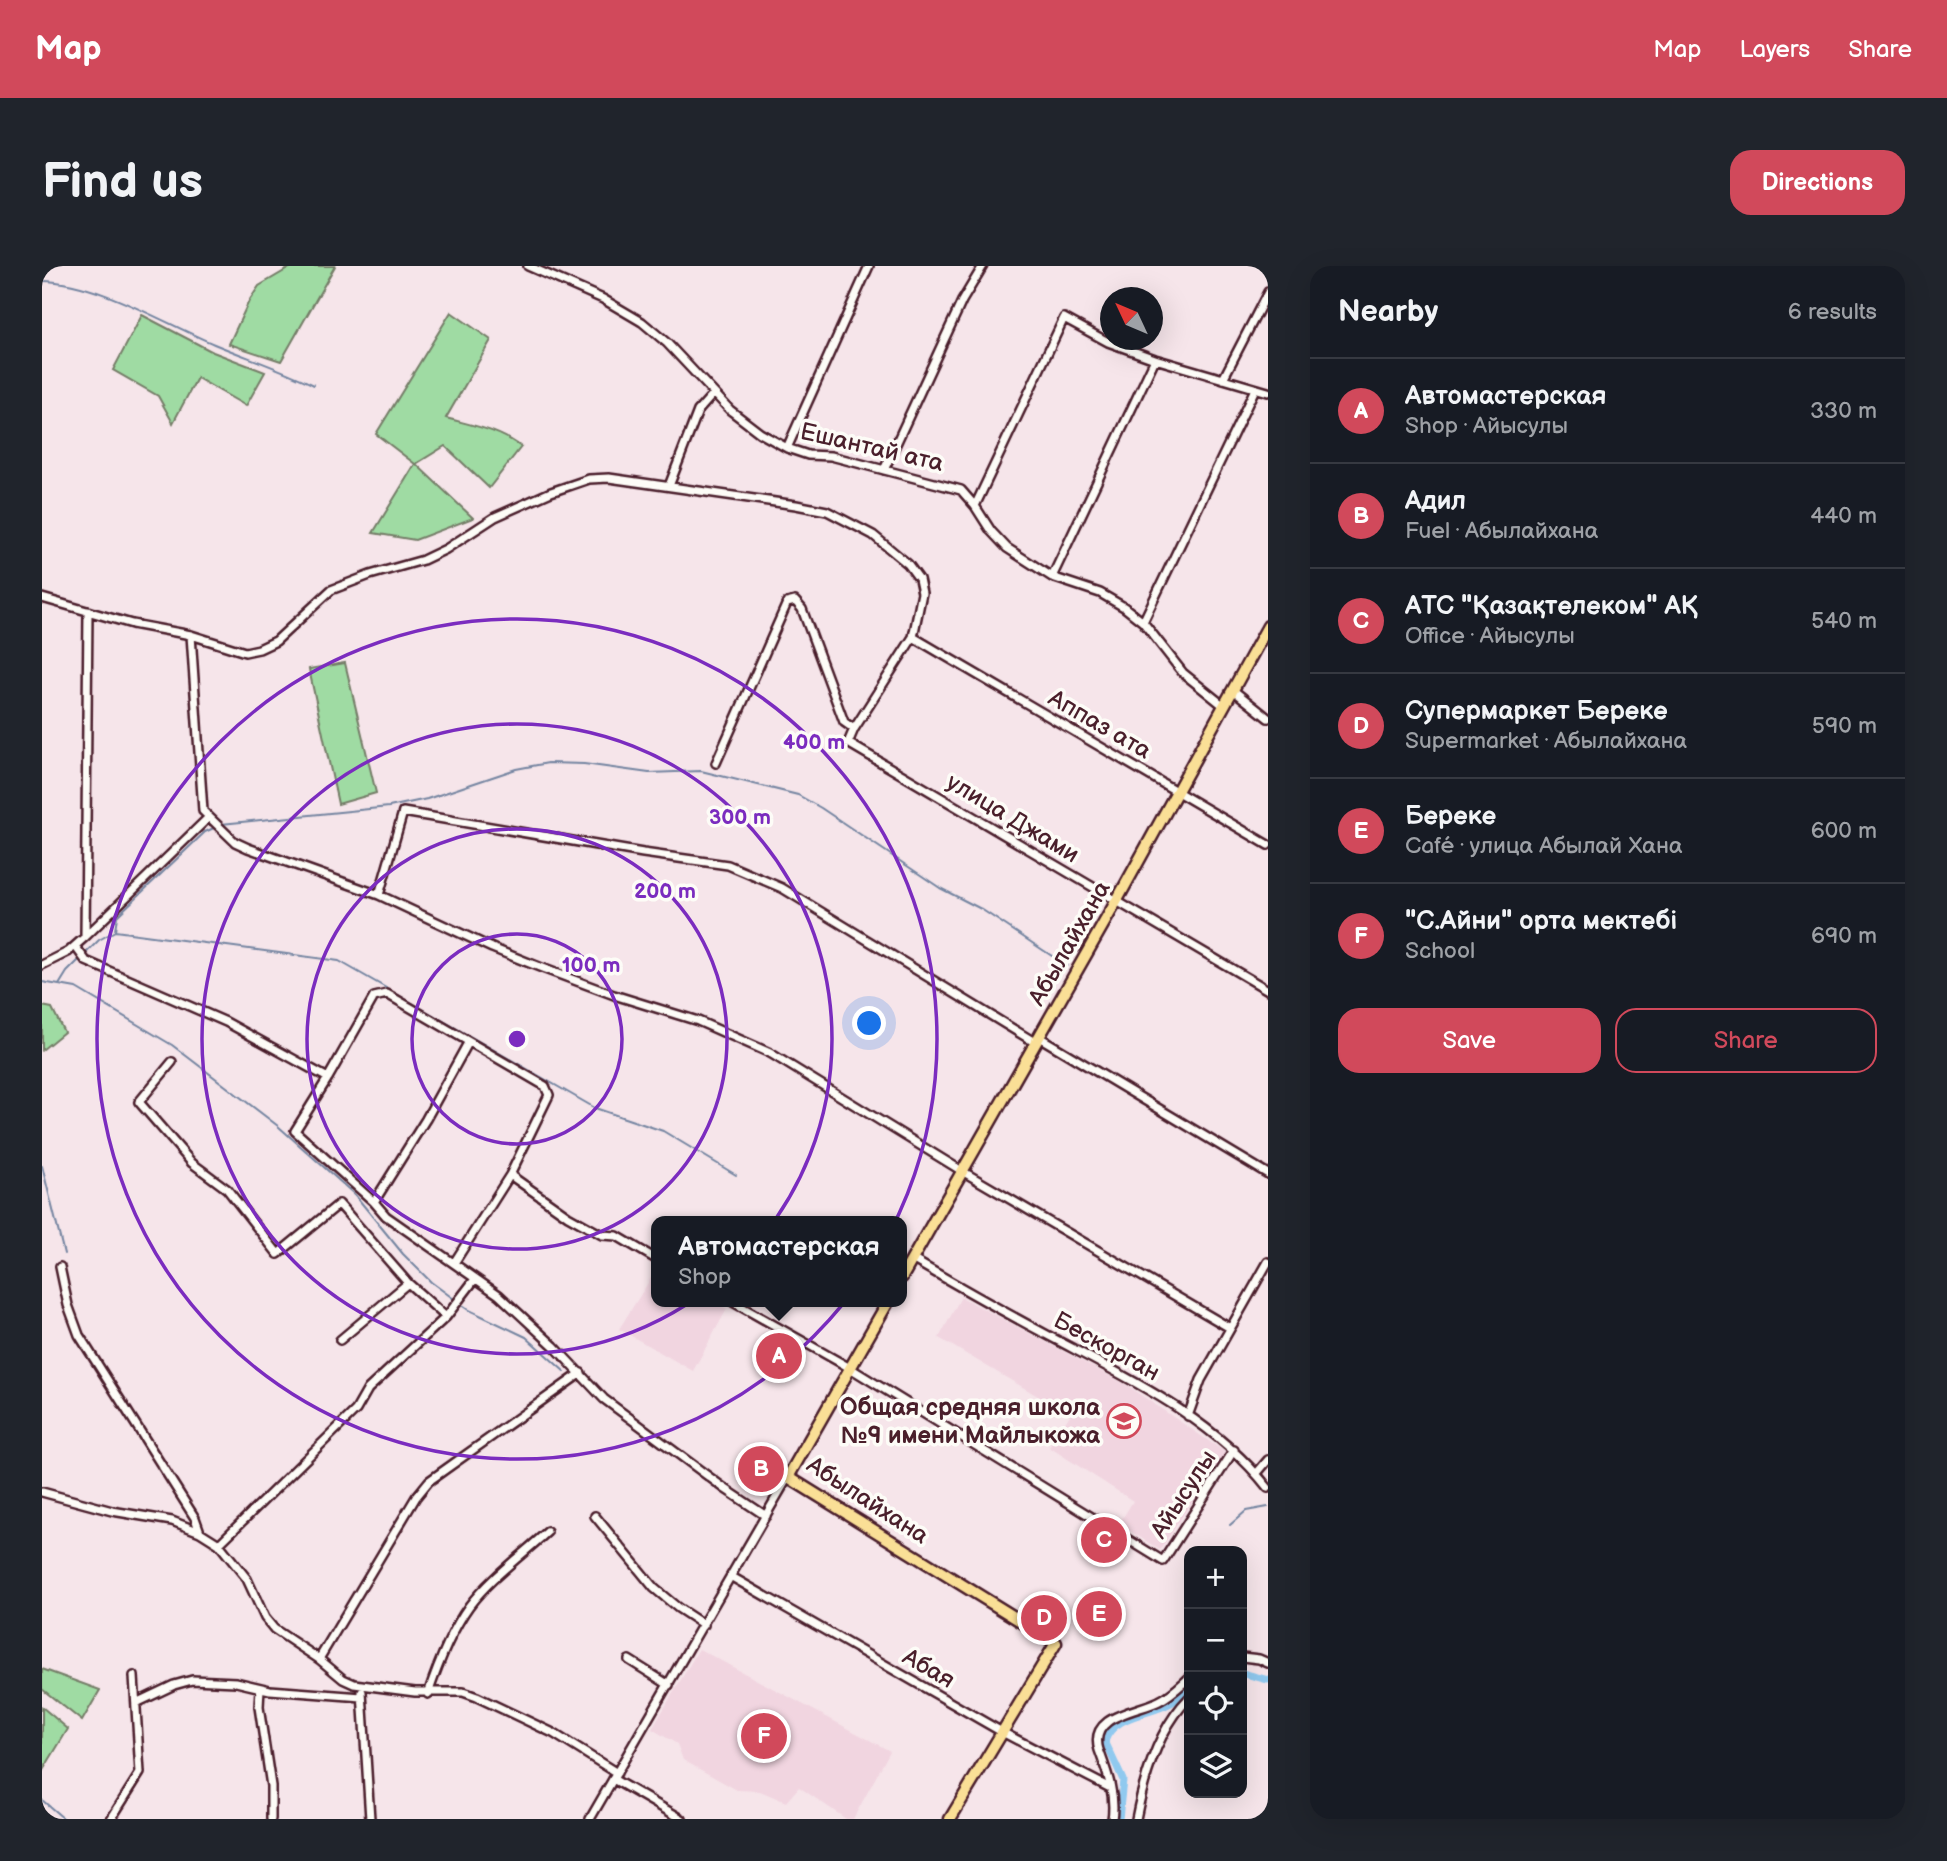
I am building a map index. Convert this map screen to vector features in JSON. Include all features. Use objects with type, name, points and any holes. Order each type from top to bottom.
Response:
[{"type":"main road","name":"Абылайхана","points":[[907,1268],[1116,902],[1268,626]]},
{"type":"main road","name":"Абылайхана","points":[[885,1307],[788,1478],[1056,1643],[1002,1732]]},
{"type":"main road","points":[[950,1819],[1002,1732]]},
{"type":"street","name":"Ешантай ата","points":[[528,266],[603,299],[642,322],[667,343],[730,410],[787,448],[808,455],[831,456],[961,490],[1007,548],[1052,577],[1100,593],[1124,607],[1143,622],[1183,673],[1224,705]]},
{"type":"street","points":[[787,448],[869,266]]},
{"type":"street","points":[[884,470],[962,301],[983,266]]},
{"type":"street","points":[[1223,379],[1268,292]]},
{"type":"street","points":[[975,506],[1064,318],[1108,342],[1155,359],[1268,392]]},
{"type":"street","points":[[1052,577],[1155,359]]},
{"type":"street","points":[[1143,622],[1255,389]]},
{"type":"street","points":[[669,486],[698,411],[714,393]]},
{"type":"street","points":[[42,598],[132,624],[191,635],[245,652],[276,641],[331,590],[446,550],[495,517],[551,492],[589,479],[609,478],[796,505],[827,512],[873,536],[908,564],[919,579],[922,593],[913,637],[854,729],[844,722],[802,608],[794,601],[787,603],[716,763]]},
{"type":"street","points":[[85,937],[88,611]]},
{"type":"street","points":[[191,635],[203,811],[235,842],[379,895],[492,948],[542,968],[614,995],[670,1011],[770,1053],[961,1171],[1230,1328]]},
{"type":"street","name":"Аппаз ата","points":[[913,637],[1268,845]]},
{"type":"street","points":[[1233,690],[1268,718]]},
{"type":"street","name":"улица Джами","points":[[854,729],[848,743],[1268,990]]},
{"type":"street","points":[[379,895],[403,812],[643,853],[727,864],[782,888],[1268,1174]]},
{"type":"street","points":[[42,965],[75,946],[209,817]]},
{"type":"street","points":[[75,946],[86,961],[226,1022],[328,1078]]},
{"type":"street","points":[[454,1263],[510,1175],[549,1095],[545,1086],[387,994],[374,997],[295,1130],[386,1216],[499,1295],[581,1373],[604,1399],[766,1516]]},
{"type":"street","points":[[374,1202],[426,1119],[468,1042]]},
{"type":"street","points":[[172,1062],[139,1102],[192,1163],[227,1189],[278,1254],[339,1204],[408,1283],[446,1317]]},
{"type":"street","points":[[510,1175],[568,1216],[602,1236],[617,1236],[651,1256]]},
{"type":"street","name":"Бескорган","points":[[912,1259],[1136,1382],[1234,1450],[1268,1488]]},
{"type":"street","points":[[1188,1416],[1201,1380],[1268,1262]]},
{"type":"street","points":[[60,1268],[68,1305],[79,1335],[195,1518],[200,1532]]},
{"type":"street","points":[[219,1544],[356,1410],[368,1389],[446,1317],[475,1279]]},
{"type":"street","points":[[340,1340],[408,1283]]},
{"type":"street","name":"Айысулы","points":[[742,1307],[850,1368],[1163,1561],[1234,1450]]},
{"type":"street","points":[[319,1659],[416,1497],[429,1481],[581,1373]]},
{"type":"street","points":[[1256,1473],[1268,1460]]},
{"type":"street","points":[[590,1819],[788,1478]]},
{"type":"street","points":[[42,1492],[112,1511],[172,1521],[200,1532],[219,1544],[247,1579],[265,1618],[274,1629],[319,1659],[342,1679],[362,1685],[428,1694],[443,1690],[477,1697],[553,1734],[682,1819]]},
{"type":"street","points":[[595,1516],[654,1588],[704,1625]]},
{"type":"street","points":[[428,1694],[438,1666],[468,1608],[481,1592],[547,1532]]},
{"type":"street","name":"Абая","points":[[732,1577],[1002,1732],[1110,1788]]},
{"type":"street","points":[[1247,1657],[1268,1663]]},
{"type":"street","points":[[629,1660],[668,1685]]},
{"type":"street","points":[[111,1819],[140,1773],[134,1676]]},
{"type":"street","points":[[136,1703],[174,1685],[192,1680],[236,1682],[270,1690],[362,1696]]},
{"type":"street","points":[[1112,1819],[1114,1804],[1096,1741],[1101,1728],[1111,1718],[1159,1701],[1184,1682]]},
{"type":"street","points":[[362,1685],[370,1819]]},
{"type":"street","points":[[260,1688],[259,1707],[271,1786],[271,1819]]},
{"type":"street","points":[[1136,1819],[1143,1782],[1172,1717],[1184,1704]]},
{"type":"shaded area","points":[[651,1278],[651,1307],[727,1309],[693,1371],[619,1329]]},
{"type":"shaded area","name":"Общая средняя школа №9 имени Майлыкожа","points":[[961,1297],[1123,1383],[1225,1452],[1160,1550],[1119,1524],[1133,1501],[1049,1447],[1070,1415],[939,1338]]},
{"type":"shaded area","points":[[699,1649],[890,1751],[853,1819],[846,1819],[799,1787],[786,1802],[760,1791],[737,1790],[683,1760],[677,1744],[652,1729]]},
{"type":"green space","points":[[293,266],[335,266],[281,361],[229,344],[259,286]]},
{"type":"green space","points":[[451,312],[491,340],[446,418],[495,432],[521,447],[489,488],[445,446],[416,464],[473,518],[415,540],[373,533],[415,464],[376,434]]},
{"type":"green space","points":[[142,315],[213,352],[265,372],[246,406],[197,378],[173,423],[158,396],[113,370]]},
{"type":"green space","points":[[345,663],[376,793],[338,804],[309,669]]},
{"type":"green space","points":[[42,1006],[52,1008],[64,1032],[42,1050]]},
{"type":"green space","points":[[42,1669],[100,1690],[82,1721],[42,1689]]},
{"type":"green space","points":[[42,1707],[68,1729],[42,1772]]},
{"type":"waterway","points":[[42,281],[85,288],[107,296],[314,385]]},
{"type":"waterway","points":[[221,824],[389,807],[427,799],[516,769],[548,763],[584,764],[649,773],[701,771],[798,795],[940,888],[981,909],[1067,966]]},
{"type":"waterway","points":[[115,931],[117,916],[205,832],[216,827]]},
{"type":"waterway","points":[[84,955],[99,940],[115,931],[339,961],[595,1108],[663,1131],[736,1175]]},
{"type":"waterway","points":[[59,985],[80,959]]},
{"type":"waterway","points":[[42,982],[76,988],[172,1045],[278,1126],[355,1195],[403,1254],[431,1282],[454,1299]]},
{"type":"waterway","points":[[42,1166],[64,1254]]},
{"type":"waterway","points":[[458,1303],[526,1337],[565,1372]]},
{"type":"waterway","points":[[1230,1525],[1246,1511],[1268,1507]]},
{"type":"waterway","points":[[1247,1674],[1268,1680]]},
{"type":"waterway","points":[[1119,1819],[1123,1780],[1105,1741],[1117,1725],[1165,1706],[1184,1691]]},
{"type":"waterway","points":[[42,1800],[64,1819]]},
{"type":"place","name":"Автомастерская","points":[[779,1356]]},
{"type":"place","name":"Общая средняя школа №9 имени Майлыкожа","points":[[1124,1421]]},
{"type":"place","name":"Адил","points":[[761,1469]]},
{"type":"place","name":"АТС \"Қазақтелеком\" АҚ","points":[[1104,1540]]},
{"type":"place","name":"Береке","points":[[1099,1614]]},
{"type":"place","name":"Супермаркет Береке","points":[[1044,1618]]},
{"type":"place","name":"\"С.Айни\" орта мектебі","points":[[764,1736]]}]
